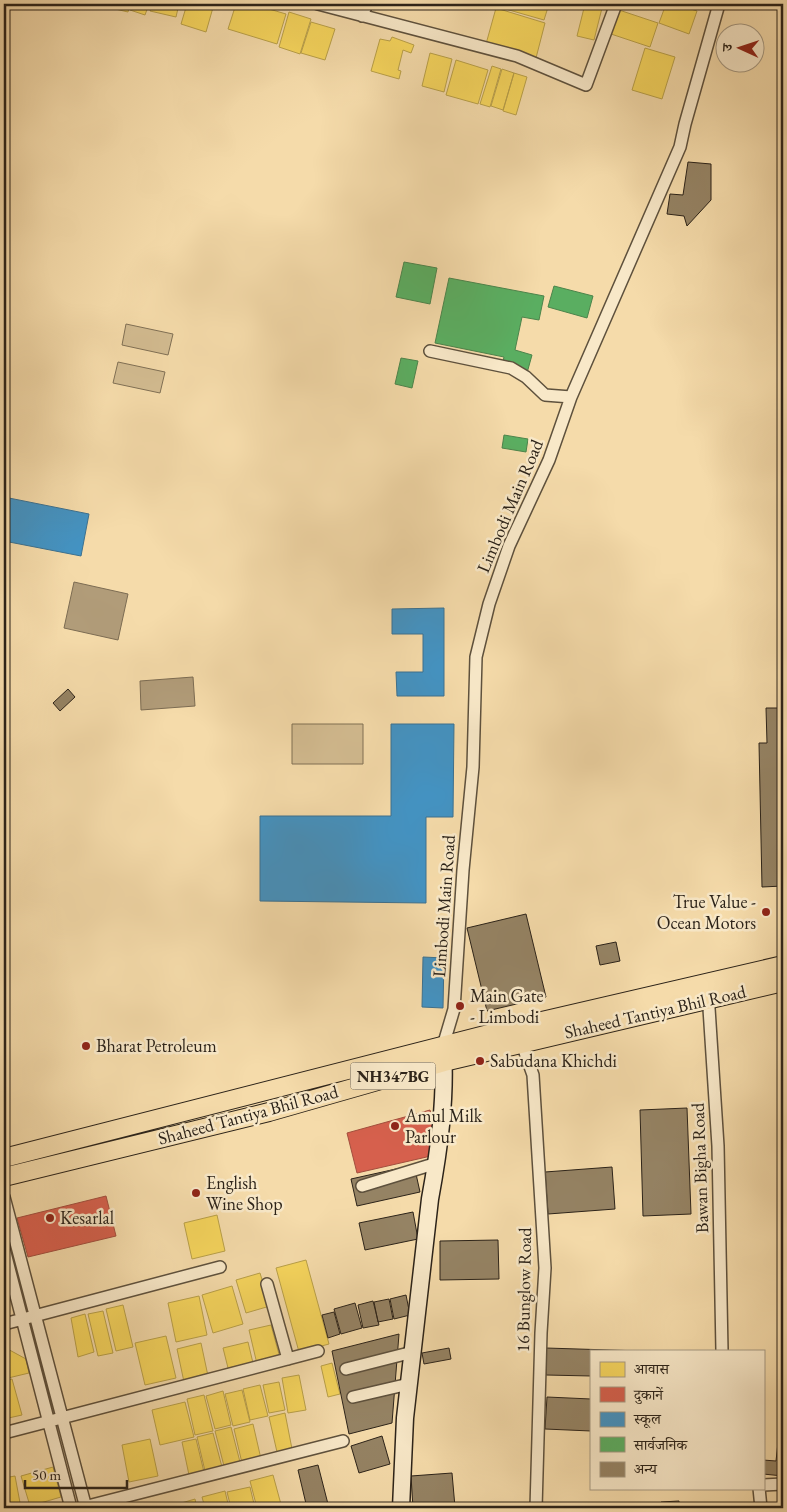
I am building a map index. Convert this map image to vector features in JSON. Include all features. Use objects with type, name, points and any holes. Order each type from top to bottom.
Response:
[{"type":"main road","name":"Shaheed Tantiya Bhil Road","points":[[11,1156],[443,1054],[522,1044],[708,991],[783,965]]},
{"type":"main road","name":"Shaheed Tantiya Bhil Road","points":[[4,1177],[269,1112],[443,1054],[516,1027],[708,991],[783,982]]},
{"type":"main road","points":[[11,1156],[22,1172]]},
{"type":"street","points":[[318,4],[517,56],[586,85],[612,5]]},
{"type":"street","points":[[362,16],[367,4]]},
{"type":"street","name":"Limbodi Main Road","points":[[443,1054],[454,1008],[472,767],[476,657],[489,604],[509,546],[550,460],[571,398],[680,147],[719,4]]},
{"type":"street","points":[[430,350],[510,368],[526,377],[545,395],[571,398]]},
{"type":"street","name":"Bawan Bigha Road","points":[[708,991],[718,1146],[722,1350]]},
{"type":"street","name":"16 Bunglow Road","points":[[522,1044],[532,1076],[545,1268],[541,1333],[536,1508]]},
{"type":"street","points":[[401,1508],[405,1418],[444,1093],[443,1054]]},
{"type":"street","points":[[362,1186],[436,1163]]},
{"type":"street","points":[[4,1197],[84,1508],[343,1440]]},
{"type":"street","points":[[4,1249],[71,1508]]},
{"type":"street","points":[[4,1324],[220,1267]]},
{"type":"street","points":[[267,1284],[288,1358]]},
{"type":"street","points":[[4,1433],[318,1350]]},
{"type":"street","points":[[346,1369],[413,1352]]},
{"type":"street","points":[[353,1398],[409,1384]]},
{"type":"street","points":[[764,1485],[783,1484]]},
{"type":"street","points":[[759,1490],[761,1508]]},
{"type":"shaded area","points":[[126,324],[173,334],[168,355],[122,345]]},
{"type":"shaded area","points":[[118,362],[165,372],[160,393],[113,383]]},
{"type":"shaded area","points":[[74,582],[128,594],[118,640],[64,628]]},
{"type":"shaded area","points":[[193,677],[195,706],[141,710],[140,681]]},
{"type":"shaded area","points":[[292,724],[363,724],[363,764],[292,764]]},
{"type":"building: आवास","points":[[112,4],[130,4],[128,12],[111,8]]},
{"type":"building: आवास","points":[[132,4],[149,4],[145,15],[130,10]]},
{"type":"building: आवास","points":[[152,4],[179,4],[176,17],[150,11]]},
{"type":"building: आवास","points":[[187,4],[214,4],[206,32],[181,24]]},
{"type":"building: आवास","points":[[236,4],[252,4],[286,14],[277,44],[228,29]]},
{"type":"building: आवास","points":[[488,4],[549,4],[544,20]]},
{"type":"building: आवास","points":[[585,4],[602,8],[594,40],[577,36]]},
{"type":"building: आवास","points":[[666,4],[676,4],[697,11],[689,34],[659,23]]},
{"type":"building: आवास","points":[[496,8],[545,23],[536,58],[486,44]]},
{"type":"building: आवास","points":[[619,10],[658,23],[650,47],[611,34]]},
{"type":"building: आवास","points":[[289,12],[311,19],[300,54],[279,47]]},
{"type":"building: आवास","points":[[311,22],[335,29],[325,60],[301,53]]},
{"type":"building: आवास","points":[[392,37],[414,45],[411,53],[403,50],[398,70],[401,71],[399,79],[371,71],[380,39],[390,41]]},
{"type":"building: आवास","points":[[645,48],[675,57],[662,99],[632,90]]},
{"type":"building: आवास","points":[[430,53],[452,59],[444,92],[422,86]]},
{"type":"building: आवास","points":[[456,60],[488,70],[478,104],[446,95]]},
{"type":"building: आवास","points":[[492,66],[501,69],[490,107],[480,104]]},
{"type":"building: आवास","points":[[502,69],[514,73],[503,110],[491,106]]},
{"type":"building: आवास","points":[[514,73],[527,77],[516,115],[503,111]]},
{"type":"building: आवास","points":[[217,1215],[225,1251],[192,1259],[184,1223]]},
{"type":"building: आवास","points":[[306,1260],[329,1344],[299,1352],[276,1268]]},
{"type":"building: आवास","points":[[260,1273],[270,1306],[246,1313],[236,1280]]},
{"type":"building: आवास","points":[[232,1286],[243,1324],[213,1333],[202,1295]]},
{"type":"building: आवास","points":[[199,1296],[207,1335],[176,1342],[168,1303]]},
{"type":"building: आवास","points":[[123,1305],[133,1347],[116,1351],[106,1309]]},
{"type":"building: आवास","points":[[103,1311],[113,1353],[98,1356],[88,1314]]},
{"type":"building: आवास","points":[[85,1314],[94,1352],[78,1357],[71,1318]]},
{"type":"building: आवास","points":[[271,1325],[280,1358],[257,1364],[249,1330]]},
{"type":"building: आवास","points":[[166,1336],[176,1378],[145,1385],[135,1343]]},
{"type":"building: आवास","points":[[248,1342],[253,1363],[228,1368],[223,1348]]},
{"type":"building: आवास","points":[[201,1343],[208,1376],[184,1382],[177,1349]]},
{"type":"building: आवास","points":[[4,1347],[26,1359],[29,1373],[4,1379]]},
{"type":"building: आवास","points":[[332,1363],[340,1394],[328,1397],[321,1366]]},
{"type":"building: आवास","points":[[299,1375],[306,1410],[288,1413],[282,1378]]},
{"type":"building: आवास","points":[[12,1379],[22,1415],[4,1419],[4,1381]]},
{"type":"building: आवास","points":[[279,1382],[285,1410],[269,1413],[263,1385]]},
{"type":"building: आवास","points":[[260,1385],[268,1416],[250,1420],[243,1389]]},
{"type":"building: आवास","points":[[242,1390],[250,1422],[233,1426],[225,1394]]},
{"type":"building: आवास","points":[[223,1391],[231,1425],[215,1429],[206,1396]]},
{"type":"building: आवास","points":[[204,1395],[213,1431],[195,1435],[187,1399]]},
{"type":"building: आवास","points":[[185,1402],[194,1437],[160,1445],[152,1410]]},
{"type":"building: आवास","points":[[285,1413],[292,1449],[277,1452],[269,1417]]},
{"type":"building: आवास","points":[[253,1424],[261,1459],[242,1463],[234,1429]]},
{"type":"building: आवास","points":[[231,1427],[240,1462],[224,1466],[215,1431]]},
{"type":"building: आवास","points":[[213,1433],[222,1467],[205,1471],[197,1437]]},
{"type":"building: आवास","points":[[150,1439],[158,1476],[129,1482],[122,1445]]},
{"type":"building: आवास","points":[[196,1439],[204,1472],[189,1475],[182,1442]]},
{"type":"building: आवास","points":[[53,1467],[61,1497],[30,1506],[21,1476]]},
{"type":"building: आवास","points":[[273,1475],[282,1508],[257,1508],[250,1481]]},
{"type":"building: आवास","points":[[15,1476],[21,1508],[4,1508],[4,1478]]},
{"type":"building: आवास","points":[[250,1487],[255,1508],[231,1508],[227,1492]]},
{"type":"building: आवास","points":[[225,1491],[229,1508],[205,1508],[202,1497]]},
{"type":"building: आवास","points":[[195,1499],[197,1508],[179,1508],[178,1504]]},
{"type":"building: दुकानें","points":[[430,1110],[435,1130],[431,1156],[357,1173],[347,1133]]},
{"type":"building: दुकानें","points":[[106,1196],[116,1236],[28,1257],[17,1218]]},
{"type":"building: स्कूल","points":[[4,497],[89,514],[81,556],[4,541]]},
{"type":"building: स्कूल","points":[[444,608],[444,696],[397,696],[396,672],[423,672],[423,634],[392,634],[392,609]]},
{"type":"building: स्कूल","points":[[391,724],[454,724],[453,817],[426,817],[426,903],[260,901],[260,816],[391,816]]},
{"type":"building: स्कूल","points":[[423,957],[444,958],[443,1008],[422,1007]]},
{"type":"building: सार्वजनिक","points":[[404,262],[437,268],[430,304],[396,297]]},
{"type":"building: सार्वजनिक","points":[[449,278],[544,296],[539,320],[522,317],[515,350],[532,355],[527,373],[502,365],[504,357],[435,343]]},
{"type":"building: सार्वजनिक","points":[[554,286],[593,296],[587,318],[548,307]]},
{"type":"building: सार्वजनिक","points":[[401,358],[418,361],[412,388],[395,384]]},
{"type":"building: सार्वजनिक","points":[[504,435],[528,439],[526,452],[502,448]]},
{"type":"building: अन्य","points":[[688,162],[711,164],[711,200],[687,226],[684,216],[667,214],[670,194],[683,195]]},
{"type":"building: अन्य","points":[[68,689],[75,697],[60,711],[53,703]]},
{"type":"building: अन्य","points":[[766,708],[783,708],[783,886],[762,887],[759,743],[767,743]]},
{"type":"building: अन्य","points":[[526,914],[546,997],[487,1011],[467,928]]},
{"type":"building: अन्य","points":[[616,942],[620,961],[600,965],[596,946]]},
{"type":"building: अन्य","points":[[687,1108],[691,1214],[643,1216],[640,1110]]},
{"type":"building: अन्य","points":[[414,1165],[420,1192],[357,1206],[351,1179]]},
{"type":"building: अन्य","points":[[612,1167],[615,1209],[548,1214],[545,1172]]},
{"type":"building: अन्य","points":[[413,1212],[418,1239],[365,1250],[359,1223]]},
{"type":"building: अन्य","points":[[498,1240],[499,1279],[440,1280],[440,1241]]},
{"type":"building: अन्य","points":[[406,1295],[410,1315],[394,1319],[390,1299]]},
{"type":"building: अन्य","points":[[389,1299],[393,1319],[378,1322],[374,1302]]},
{"type":"building: अन्य","points":[[373,1301],[379,1325],[363,1328],[358,1305]]},
{"type":"building: अन्य","points":[[355,1303],[362,1328],[341,1334],[334,1309]]},
{"type":"building: अन्य","points":[[334,1312],[340,1334],[328,1338],[322,1315]]},
{"type":"building: अन्य","points":[[399,1334],[392,1423],[349,1434],[332,1351]]},
{"type":"building: अन्य","points":[[449,1348],[451,1359],[424,1364],[422,1353]]},
{"type":"building: अन्य","points":[[546,1348],[610,1350],[590,1350],[590,1376],[546,1375]]},
{"type":"building: अन्य","points":[[547,1397],[590,1399],[590,1431],[545,1429]]},
{"type":"building: अन्य","points":[[779,1433],[783,1433],[783,1476],[764,1474],[764,1460],[776,1461]]},
{"type":"building: अन्य","points":[[382,1436],[390,1464],[359,1473],[351,1446]]},
{"type":"building: अन्य","points":[[318,1465],[329,1508],[307,1508],[298,1470]]},
{"type":"building: अन्य","points":[[452,1473],[455,1507],[413,1508],[411,1476]]},
{"type":"building: अन्य","points":[[679,1501],[679,1508],[662,1508],[661,1502]]},
{"type":"building: अन्य","points":[[382,1504],[382,1508],[350,1507]]},
{"type":"place","name":"True Value - Ocean Motors","points":[[766,912]]},
{"type":"place","name":"Main Gate - Limbodi","points":[[460,1006]]},
{"type":"place","name":"Bharat Petroleum","points":[[86,1046]]},
{"type":"place","name":"Sabudana Khichdi","points":[[480,1061]]},
{"type":"place","name":"Amul Milk Parlour","points":[[395,1126]]},
{"type":"place","name":"English Wine Shop","points":[[196,1193]]},
{"type":"place","name":"Kesarlal","points":[[50,1218]]}]
